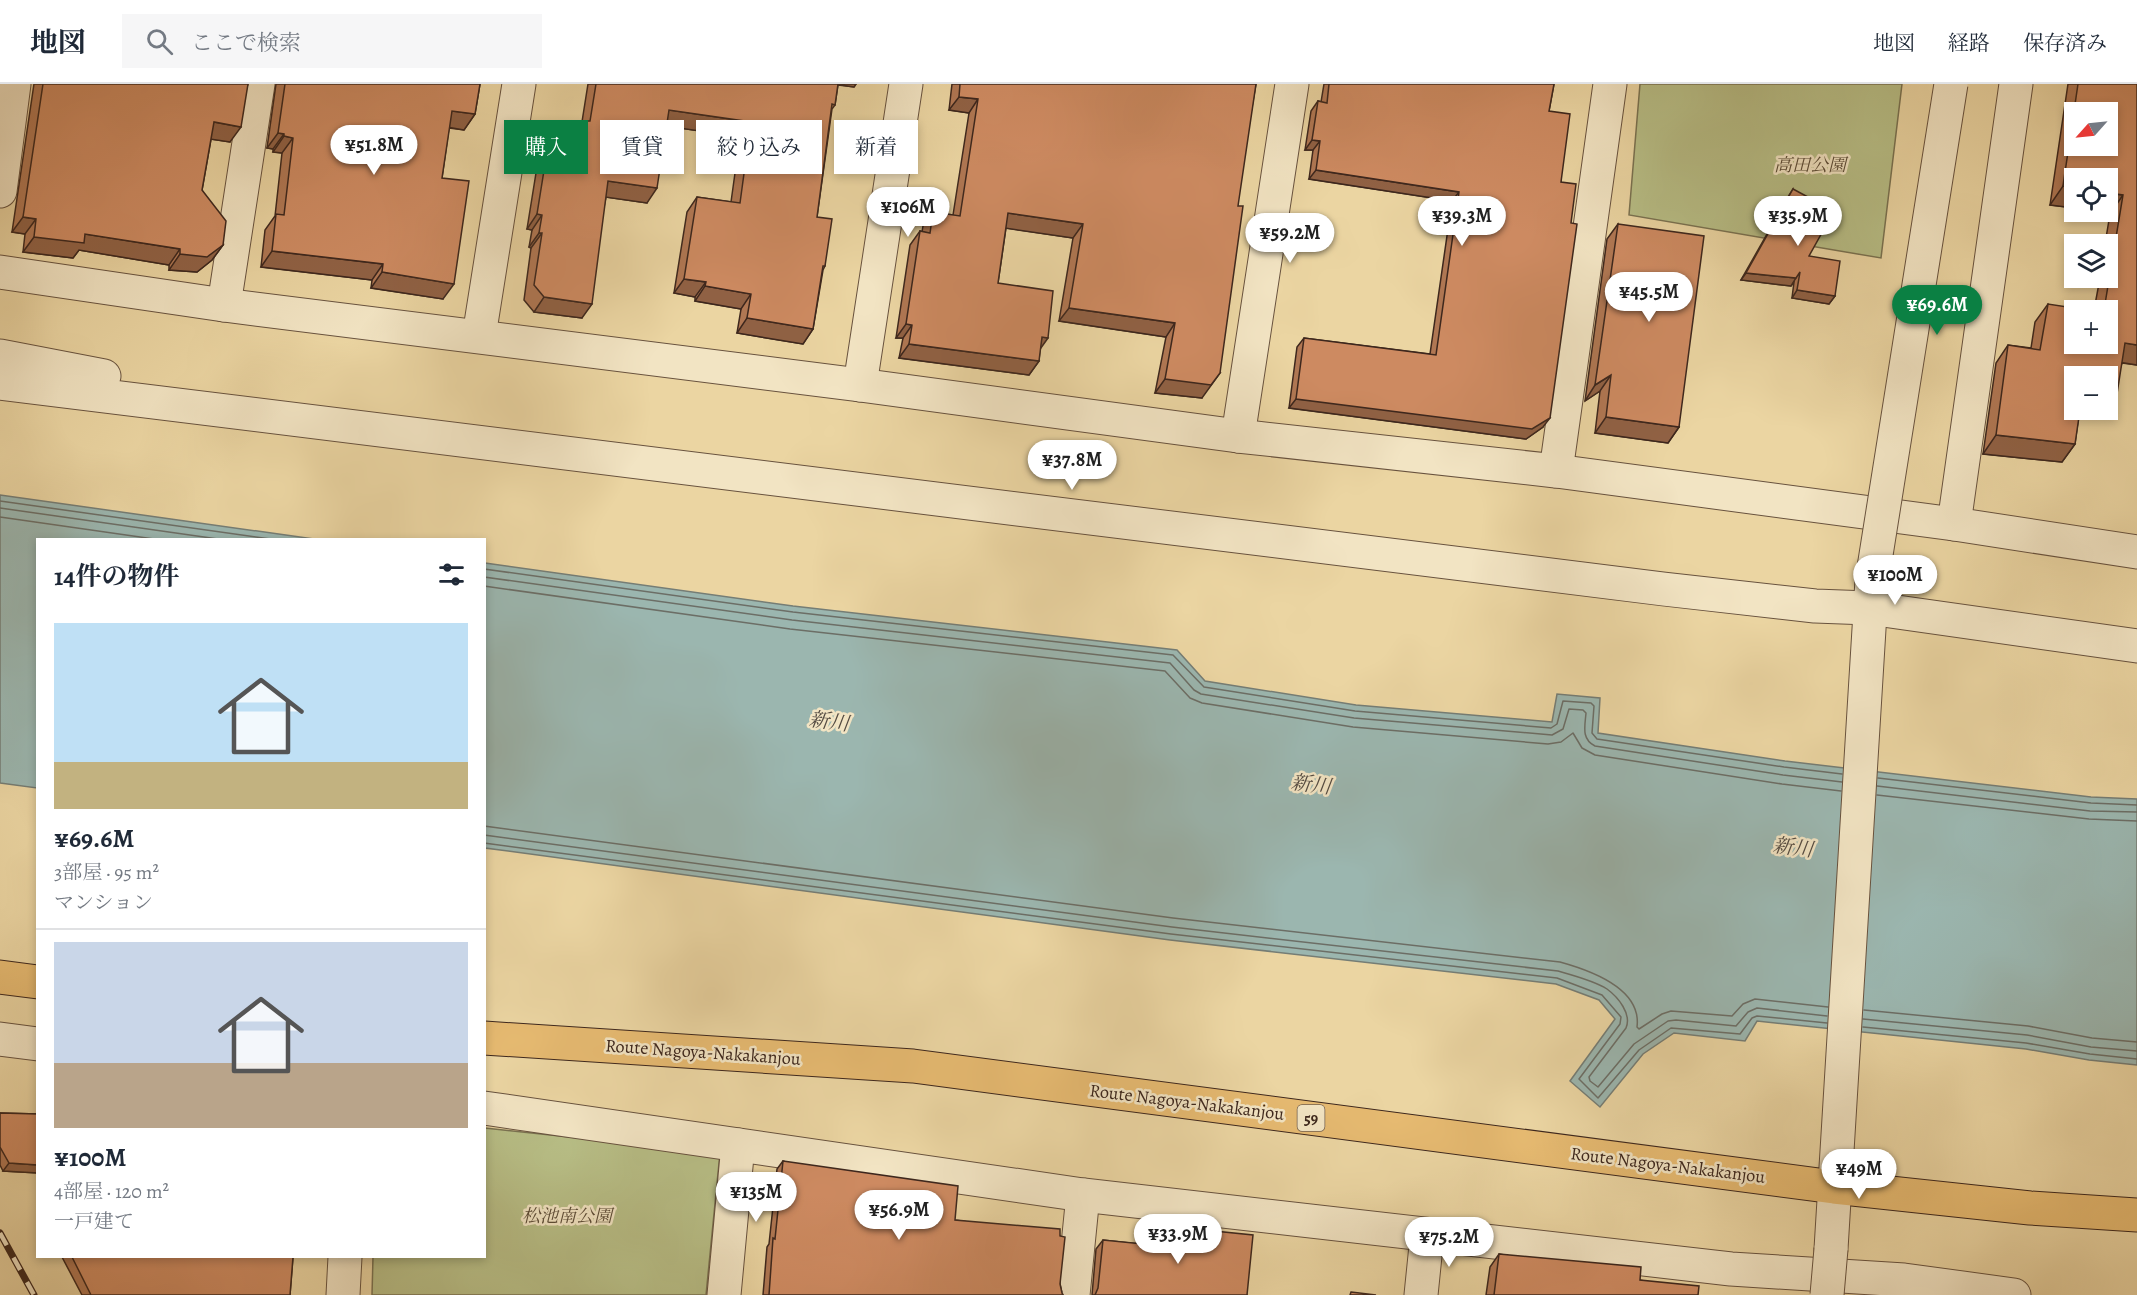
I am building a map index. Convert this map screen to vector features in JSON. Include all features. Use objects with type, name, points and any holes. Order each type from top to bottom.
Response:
[{"type":"main road","points":[[0,977],[36,982]]},
{"type":"main road","name":"Route Nagoya-Nakakanjou","points":[[486,1038],[913,1066],[1834,1186],[2030,1208],[2137,1215]]},
{"type":"street","points":[[0,191],[14,84]]},
{"type":"street","points":[[224,305],[258,84]]},
{"type":"street","points":[[479,336],[519,84]]},
{"type":"street","points":[[860,385],[906,84]]},
{"type":"street","points":[[1238,436],[1292,84]]},
{"type":"street","points":[[1556,471],[1610,84]]},
{"type":"street","points":[[1827,1295],[1838,1148],[1870,606],[1951,84]]},
{"type":"street","points":[[1954,524],[2016,84]]},
{"type":"street","points":[[0,272],[224,305],[860,385],[1238,436],[1556,471],[1954,524],[2137,552]]},
{"type":"street","points":[[0,356],[418,435]]},
{"type":"street","points":[[0,383],[1664,590],[1815,606],[1870,606],[2137,646]]},
{"type":"street","points":[[0,1039],[36,1044]]},
{"type":"street","points":[[486,1108],[1083,1195],[1427,1236],[1730,1282],[1903,1288],[2014,1295]]},
{"type":"street","points":[[723,1295],[738,1145]]},
{"type":"street","points":[[1073,1295],[1083,1195]]},
{"type":"street","points":[[1421,1295],[1427,1236]]},
{"type":"street","points":[[344,1295],[345,1258]]},
{"type":"green space","name":"高田公園","points":[[1640,84],[1902,84],[1881,258],[1629,215]]},
{"type":"green space","name":"松池南公園","points":[[486,1128],[720,1153],[706,1295],[372,1295],[373,1258],[486,1258]]},
{"type":"water","points":[[0,495],[307,538],[36,538],[36,788],[0,783]]},
{"type":"water","name":"新川","points":[[486,563],[793,606],[1177,650],[1205,681],[1356,705],[1552,722],[1557,694],[1600,698],[1598,733],[1785,761],[2091,797],[2137,799],[2137,1065],[2089,1060],[2026,1049],[1757,1021],[1745,1041],[1674,1033],[1643,1054],[1600,1107],[1570,1081],[1615,1019],[1599,1000],[1556,984],[1170,940],[486,848]]},
{"type":"building","points":[[43,84],[248,84],[241,127],[214,122],[202,190],[226,221],[223,245],[207,257],[180,254],[180,249],[85,234],[84,243],[34,237],[36,219],[23,217]]},
{"type":"building","points":[[285,84],[480,84],[475,114],[452,111],[442,178],[469,181],[454,284],[382,272],[383,264],[272,251],[276,214],[284,215],[293,138],[278,133]]},
{"type":"building","points":[[596,84],[838,84],[835,105],[832,104],[817,217],[832,219],[813,329],[747,318],[751,294],[705,286],[706,282],[684,279],[697,197],[740,203],[744,174],[822,174],[822,120],[737,120],[669,110],[667,120],[600,120],[600,174],[659,174],[657,188],[608,181],[592,304],[544,297],[534,285],[542,233],[539,233],[542,215],[537,214],[543,174],[588,174],[588,121],[590,121]]},
{"type":"building","points":[[960,84],[1256,84],[1238,206],[1243,206],[1220,373],[1211,385],[1165,379],[1175,323],[1069,308],[1083,224],[1008,213],[998,283],[1053,291],[1048,338],[1042,337],[1039,361],[909,344],[912,325],[906,324],[920,231],[930,233],[933,212],[960,216],[978,99],[959,97]]},
{"type":"building","points":[[1329,84],[1554,84],[1549,111],[1570,114],[1561,182],[1576,184],[1571,223],[1577,224],[1550,418],[1532,429],[1296,399],[1304,338],[1436,355],[1459,192],[1316,170],[1320,141],[1312,140],[1318,101],[1327,103]]},
{"type":"building","points":[[2078,84],[2137,84],[2137,345],[2125,343],[2118,387],[2118,366],[2064,366],[2064,420],[2079,420],[2075,444],[1996,435],[2008,345],[2040,350],[2048,304],[2064,306],[2064,354],[2118,354],[2118,300],[2106,300],[2108,288],[2118,288],[2117,234],[2123,195],[2118,194],[2118,168],[2066,168],[2067,156],[2118,156],[2118,102],[2075,102]]},
{"type":"building","points":[[1793,189],[1834,211],[1809,256],[1840,261],[1835,296],[1797,290],[1800,272],[1796,278],[1746,273]]},
{"type":"building","points":[[1618,224],[1704,236],[1679,427],[1606,417],[1611,375],[1595,385]]},
{"type":"building","points":[[0,1113],[36,1114],[36,1165],[9,1163],[0,1147]]},
{"type":"building","points":[[783,1161],[958,1186],[955,1220],[1060,1229],[1060,1236],[1065,1237],[1060,1284],[1063,1295],[769,1295],[773,1238],[775,1239]]},
{"type":"building","points":[[1165,1226],[1253,1235],[1247,1295],[1095,1295],[1098,1288],[1103,1240],[1163,1246]]},
{"type":"building","points":[[1499,1254],[1641,1267],[1640,1280],[1699,1286],[1698,1295],[1494,1295]]},
{"type":"building","points":[[72,1258],[293,1258],[290,1295],[91,1295]]},
{"type":"building","points":[[1351,1292],[1376,1295],[1350,1295]]},
{"type":"railway","points":[[0,1233],[34,1295]]}]
